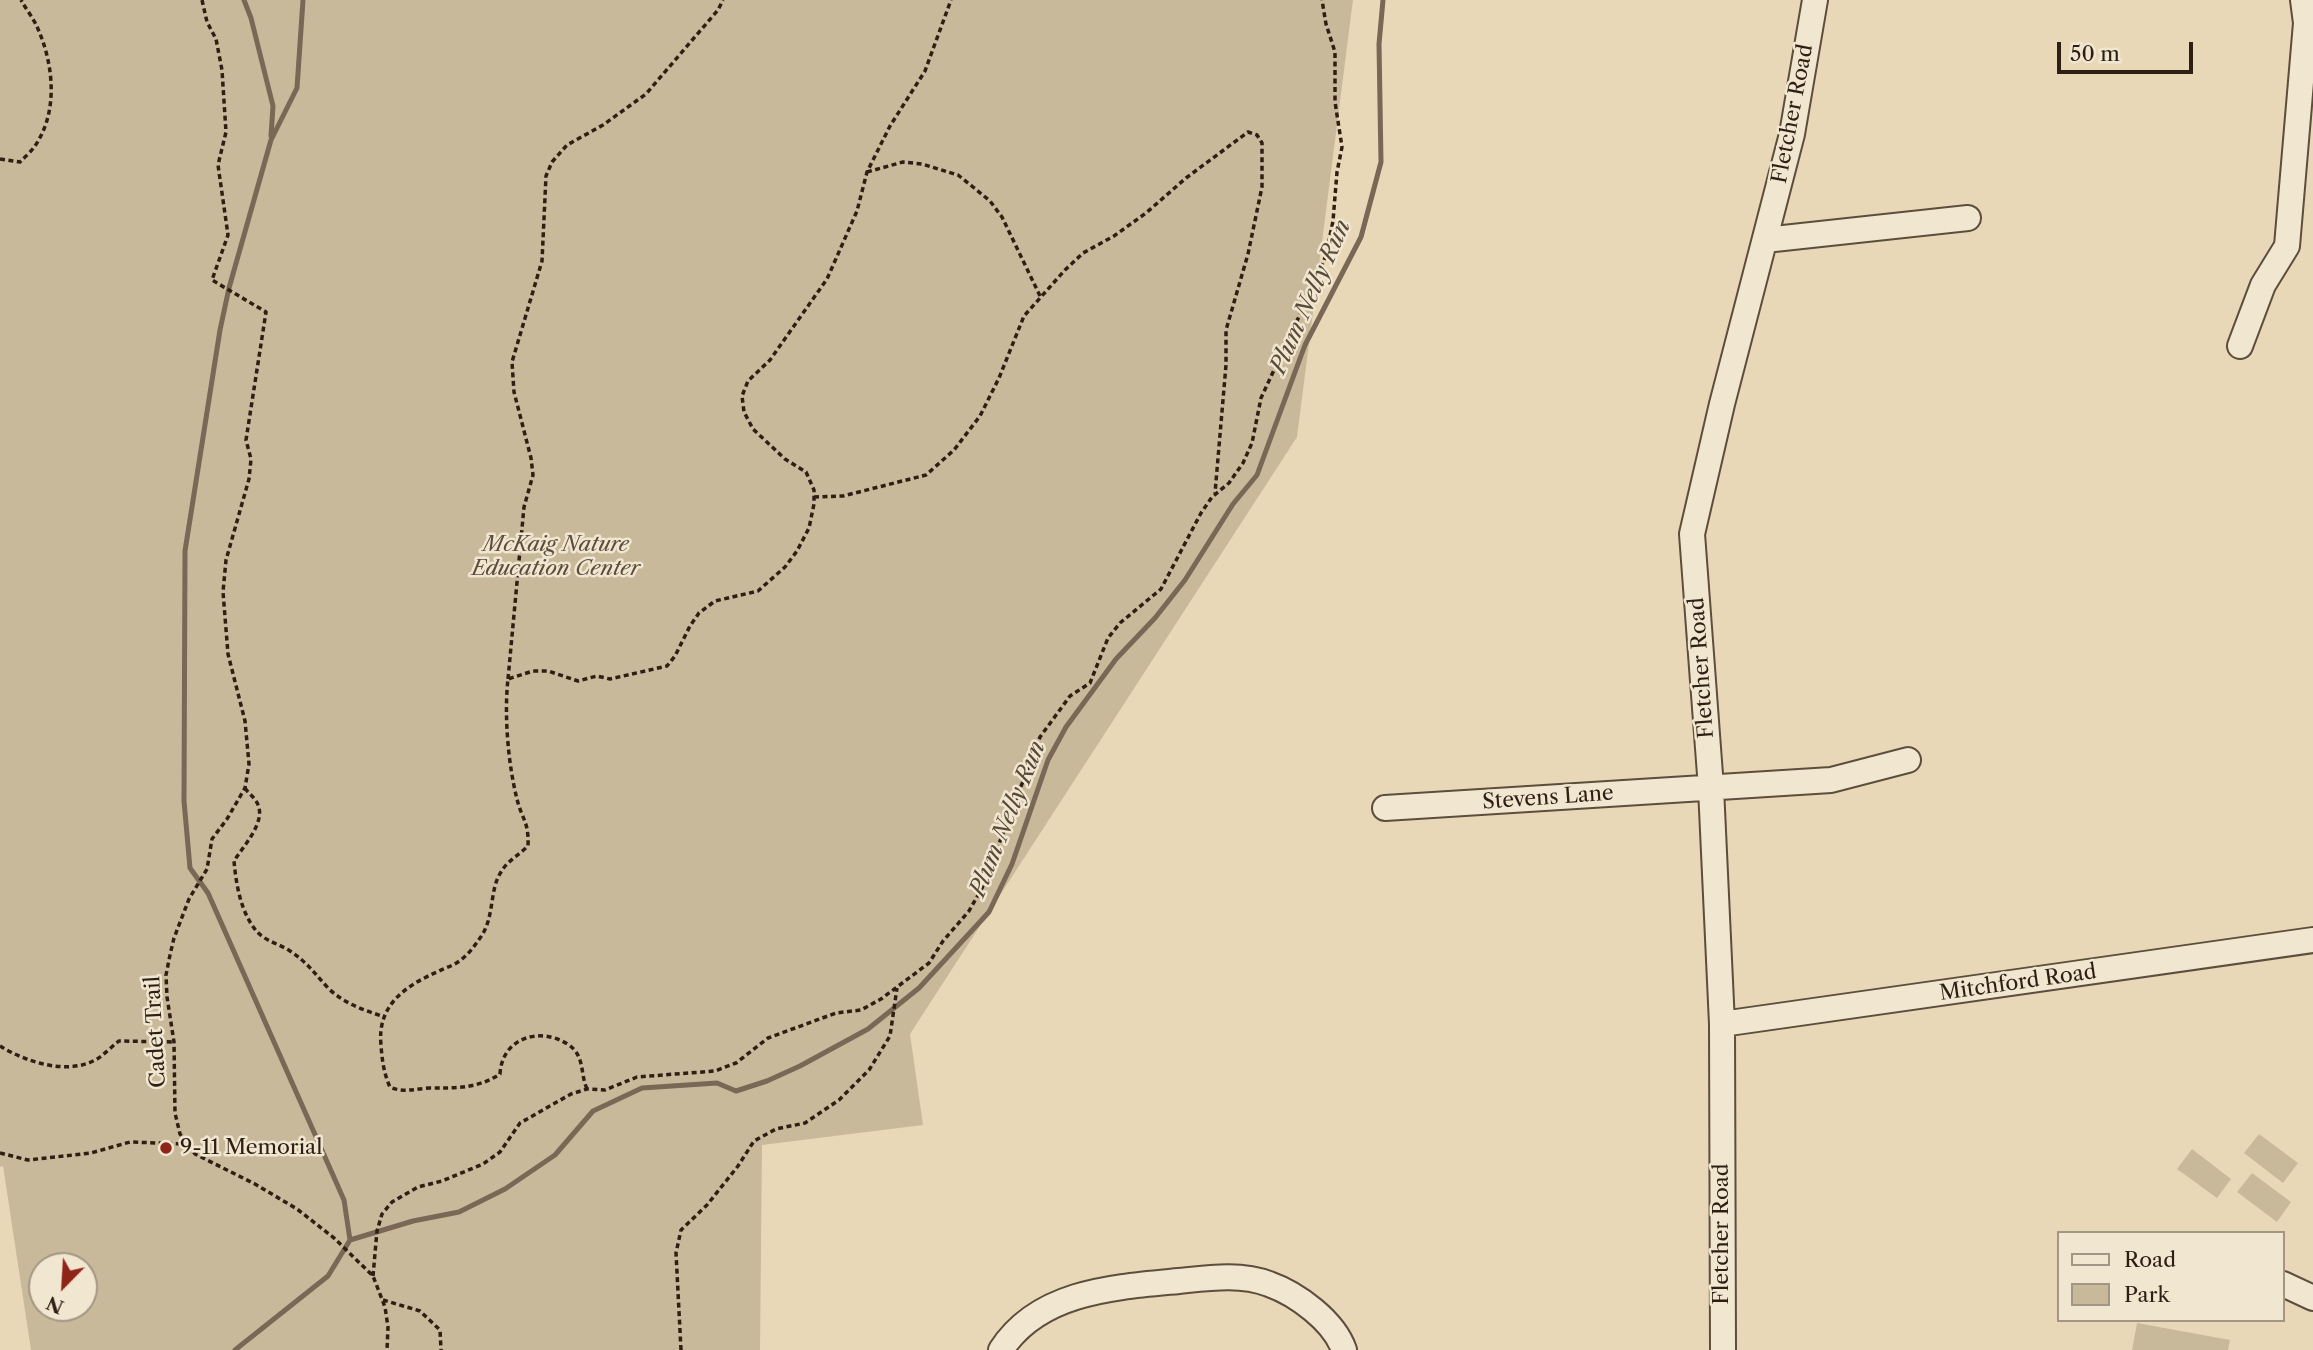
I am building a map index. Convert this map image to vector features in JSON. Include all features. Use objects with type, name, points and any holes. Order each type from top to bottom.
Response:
[{"type":"street","name":"Fletcher Road","points":[[1723,1350],[1722,1024],[1711,788],[1692,534],[1792,134],[1815,0]]},
{"type":"street","points":[[2239,346],[2263,285],[2287,246],[2304,11]]},
{"type":"street","points":[[1765,240],[1968,218]]},
{"type":"street","name":"Stevens Lane","points":[[1385,808],[1831,780],[1908,760]]},
{"type":"street","name":"Mitchford Road","points":[[1722,1024],[2313,940]]},
{"type":"street","points":[[1001,1350],[1024,1323],[1041,1311],[1076,1296],[1127,1286],[1224,1277],[1268,1283],[1286,1291],[1327,1323],[1344,1350]]},
{"type":"street","points":[[2285,1285],[2313,1298]]},
{"type":"path","points":[[0,159],[20,162],[37,144],[47,123],[52,102],[48,64],[38,28],[21,0]]},
{"type":"path","points":[[202,0],[216,39],[223,82],[226,132],[218,165],[228,235],[212,279],[266,312],[246,440],[251,459],[249,479],[226,560],[223,592],[228,654],[245,721],[249,764],[245,788],[258,803],[259,818],[251,837],[234,861],[236,883],[242,905],[253,927],[263,938],[289,950],[315,970],[330,989],[343,999],[360,1009],[383,1016]]},
{"type":"path","points":[[587,1089],[583,1080],[583,1066],[569,1045],[540,1035],[527,1037],[511,1048],[501,1063],[500,1074],[488,1082],[457,1089],[400,1091],[390,1087],[385,1077],[379,1032],[383,1016],[391,1002],[405,990],[436,971],[456,964],[469,953],[482,936],[490,919],[499,874],[508,862],[528,846],[529,828],[517,800],[505,706],[524,507],[533,475],[514,392],[512,362],[542,261],[546,176],[552,162],[567,145],[603,125],[646,94],[718,10],[723,0]]},
{"type":"path","points":[[508,679],[533,671],[548,671],[578,681],[597,676],[610,679],[667,666],[699,613],[715,601],[758,591],[785,567],[797,551],[809,528],[814,490],[806,472],[785,458],[753,429],[744,412],[742,396],[748,381],[770,360],[827,279],[857,211],[867,172],[890,126],[925,71],[951,0]]},
{"type":"path","points":[[387,1350],[388,1327],[383,1300],[373,1276],[377,1231],[382,1214],[392,1202],[418,1187],[442,1181],[483,1164],[500,1152],[520,1123],[571,1094],[587,1089],[605,1090],[638,1077],[715,1071],[736,1063],[768,1038],[836,1013],[860,1010],[881,999],[929,963],[943,941],[969,911],[982,888],[1040,737],[1070,696],[1090,683],[1108,638],[1120,622],[1161,589],[1200,513],[1215,494],[1229,483],[1243,463],[1252,443],[1261,398],[1326,255],[1334,221],[1337,172],[1342,147],[1335,102],[1335,52],[1322,0]]},
{"type":"path","points":[[814,497],[843,496],[926,475],[935,468],[954,450],[980,416],[1024,316],[1083,253],[1114,236],[1248,132],[1257,135],[1262,143],[1262,187],[1248,254],[1226,330],[1226,365],[1215,494]]},
{"type":"path","points":[[867,172],[903,162],[922,164],[958,175],[990,201],[1002,217],[1041,298]]},
{"type":"path","name":"Cadet Trail","points":[[245,788],[212,839],[207,869],[189,899],[174,937],[166,975],[174,1042],[175,1113],[180,1134],[195,1154],[256,1184],[297,1209],[350,1252],[373,1276]]},
{"type":"path","points":[[681,1350],[676,1253],[681,1230],[707,1205],[754,1141],[776,1129],[805,1124],[839,1100],[870,1070],[890,1036],[897,986]]},
{"type":"path","points":[[0,1046],[40,1064],[77,1065],[99,1058],[119,1041],[174,1042]]},
{"type":"path","points":[[0,1153],[28,1160],[91,1153],[130,1142],[186,1144]]},
{"type":"path","points":[[383,1300],[420,1311],[440,1330],[441,1350]]},
{"type":"green space","name":"McKaig Nature Education Center","points":[[0,0],[1353,0],[1297,437],[910,1034],[923,1125],[762,1145],[760,1350],[31,1350],[3,1166],[0,1167]]},
{"type":"green space","points":[[2259,1134],[2298,1163],[2283,1183],[2244,1153]]},
{"type":"green space","points":[[2192,1149],[2231,1179],[2217,1198],[2177,1169]]},
{"type":"green space","points":[[2252,1173],[2291,1202],[2277,1222],[2237,1192]]},
{"type":"green space","points":[[2137,1323],[2230,1340],[2228,1350],[2132,1350]]},
{"type":"waterway","points":[[244,0],[273,106],[271,136]]},
{"type":"waterway","points":[[235,1350],[328,1276],[350,1240],[344,1200],[208,893],[190,868],[184,801],[185,551],[229,288],[271,140],[297,88],[303,0]]},
{"type":"waterway","name":"Plum Nelly Run","points":[[350,1240],[413,1221],[459,1212],[505,1189],[555,1155],[593,1111],[642,1088],[717,1083],[736,1091],[800,1066],[868,1029],[919,988],[989,912],[1012,864],[1048,760],[1066,727],[1116,659],[1155,618],[1185,580],[1233,504],[1257,475],[1305,345],[1361,237],[1381,162],[1379,44],[1383,0]]},
{"type":"place","name":"9-11 Memorial","points":[[166,1148]]}]
